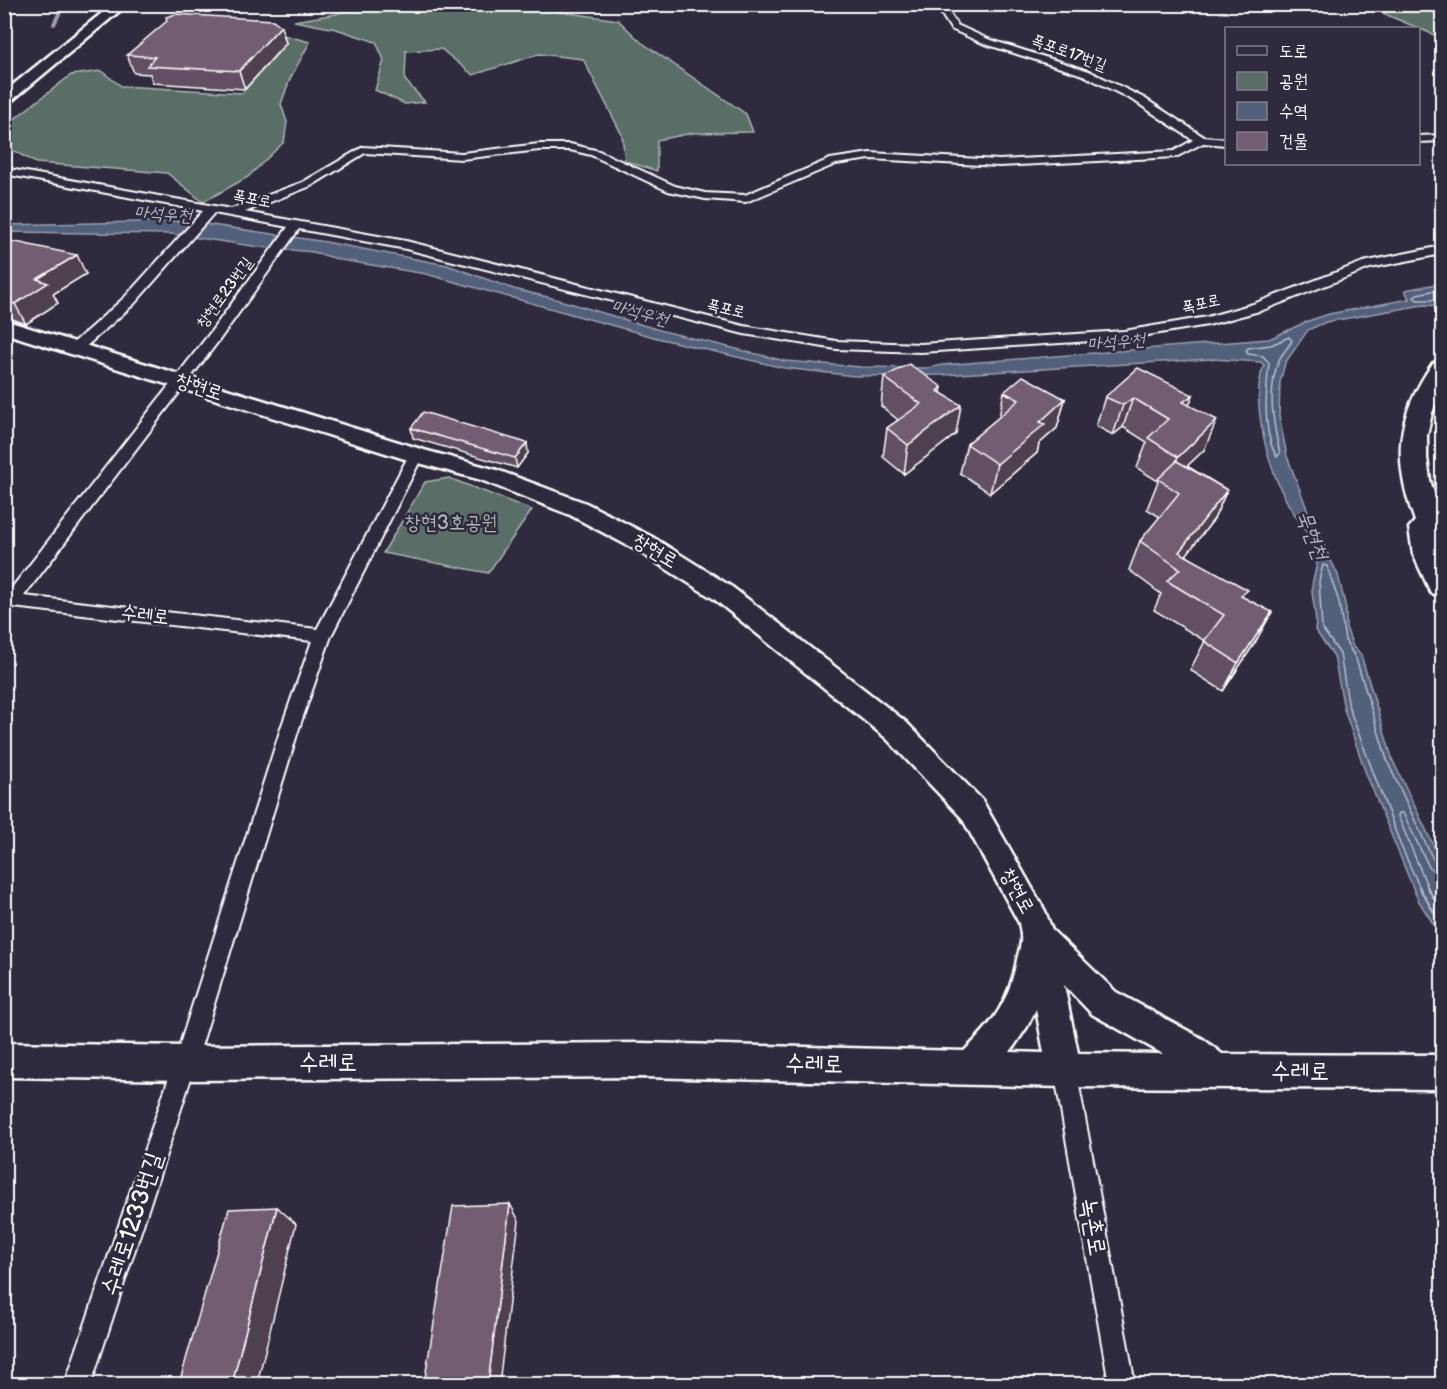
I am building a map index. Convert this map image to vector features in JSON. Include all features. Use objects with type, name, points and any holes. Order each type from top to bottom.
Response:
[{"type":"highway","points":[[1443,368],[1428,388],[1417,414],[1412,451],[1431,502],[1443,549]]},
{"type":"highway","points":[[1443,392],[1431,423],[1429,468],[1433,485],[1428,554],[1443,585]]},
{"type":"main road","points":[[6,98],[122,4]]},
{"type":"main road","name":"창현로","points":[[4,326],[416,455],[489,475],[578,509],[645,544],[723,593],[896,730],[972,809],[1034,921],[1065,1070]]},
{"type":"main road","points":[[970,1068],[998,1043],[1013,1021],[1031,977],[1037,937]]},
{"type":"main road","points":[[1037,937],[1104,1003],[1191,1051],[1217,1071]]},
{"type":"main road","name":"수레로","points":[[4,1060],[185,1064],[641,1060],[1065,1070],[1443,1072]]},
{"type":"street","name":"폭포로17번길","points":[[939,4],[954,27],[985,41],[1086,73],[1140,100],[1201,140],[1225,142]]},
{"type":"street","points":[[1420,139],[1443,138]]},
{"type":"street","points":[[234,212],[307,184],[363,150],[462,156],[539,147],[570,147],[595,153],[672,189],[705,196],[746,199],[834,162],[870,156],[999,163],[1176,154],[1201,140]]},
{"type":"street","name":"폭포로","points":[[4,171],[234,212],[293,228],[470,259],[744,330],[836,345],[921,348],[1124,335],[1208,321],[1258,307],[1367,265],[1443,250]]},
{"type":"street","points":[[77,347],[130,300],[212,208]]},
{"type":"street","name":"창현로23번길","points":[[8,600],[226,322],[293,228]]},
{"type":"street","points":[[185,1064],[279,761],[322,636],[416,455]]},
{"type":"street","name":"수레로","points":[[8,600],[322,636]]},
{"type":"street","name":"수레로1233번길","points":[[78,1384],[185,1064]]},
{"type":"street","name":"녹촌로","points":[[1065,1070],[1122,1384]]},
{"type":"green space","points":[[362,5],[537,5],[555,11],[618,20],[641,42],[746,114],[753,132],[693,133],[657,140],[657,171],[625,161],[622,135],[583,59],[539,54],[473,75],[441,49],[406,51],[405,80],[425,102],[405,104],[375,90],[384,60],[376,42],[336,29],[294,21],[336,14]]},
{"type":"green space","points":[[1363,5],[1442,5],[1442,38]]},
{"type":"green space","points":[[275,33],[310,42],[290,79],[281,104],[287,122],[284,142],[248,177],[203,202],[167,173],[36,163],[5,146],[5,139],[13,120],[71,75],[101,71],[121,86],[242,93],[286,44]]},
{"type":"green space","name":"창현3호공원","points":[[449,478],[532,510],[488,573],[383,553],[425,482]]},
{"type":"water","name":"묵현천","points":[[185,221],[326,242],[447,265],[514,289],[663,331],[785,361],[861,367],[927,368],[1269,339],[1329,314],[1409,299],[1405,290],[1442,283],[1442,306],[1423,305],[1326,322],[1308,330],[1285,363],[1280,382],[1279,416],[1287,456],[1309,514],[1338,575],[1346,608],[1346,627],[1353,647],[1361,655],[1393,761],[1442,863],[1442,944],[1439,933],[1418,900],[1365,771],[1344,709],[1334,656],[1315,630],[1312,588],[1317,556],[1311,540],[1281,490],[1268,455],[1260,416],[1260,380],[1264,365],[1261,362],[1212,359],[942,375],[855,376],[784,368],[661,339],[426,274],[341,260],[313,252],[259,247],[172,234],[5,232],[4,225]]},
{"type":"building","points":[[176,14],[273,20],[281,26],[239,71],[147,66],[155,57],[127,55],[167,21],[166,17]]},
{"type":"building","points":[[16,242],[77,255],[37,279],[48,283],[15,304],[4,300],[4,244]]},
{"type":"building","points":[[909,364],[942,387],[938,391],[961,405],[908,445],[887,428],[921,404],[884,377]]},
{"type":"building","points":[[1138,368],[1193,395],[1183,402],[1217,420],[1178,457],[1148,438],[1168,419],[1133,398],[1123,405],[1105,397]]},
{"type":"building","points":[[1023,376],[1065,399],[1040,422],[1045,424],[997,464],[967,444],[1019,400],[1004,392]]},
{"type":"building","points":[[423,412],[527,443],[515,458],[411,428]]},
{"type":"building","points":[[1177,461],[1227,490],[1179,552],[1248,590],[1241,596],[1272,612],[1238,663],[1204,641],[1224,615],[1167,581],[1180,569],[1140,541],[1179,493],[1158,479]]},
{"type":"building","points":[[510,1204],[488,1384],[424,1384],[453,1206]]},
{"type":"building","points":[[277,1207],[232,1384],[179,1384],[229,1209]]},
{"type":"waterway","points":[[53,4],[61,10],[54,24]]},
{"type":"water label","name":"마석우천","points":[[163,214]]},
{"type":"water label","name":"마석우천","points":[[640,313]]},
{"type":"water label","name":"마석우천","points":[[1116,342]]}]
